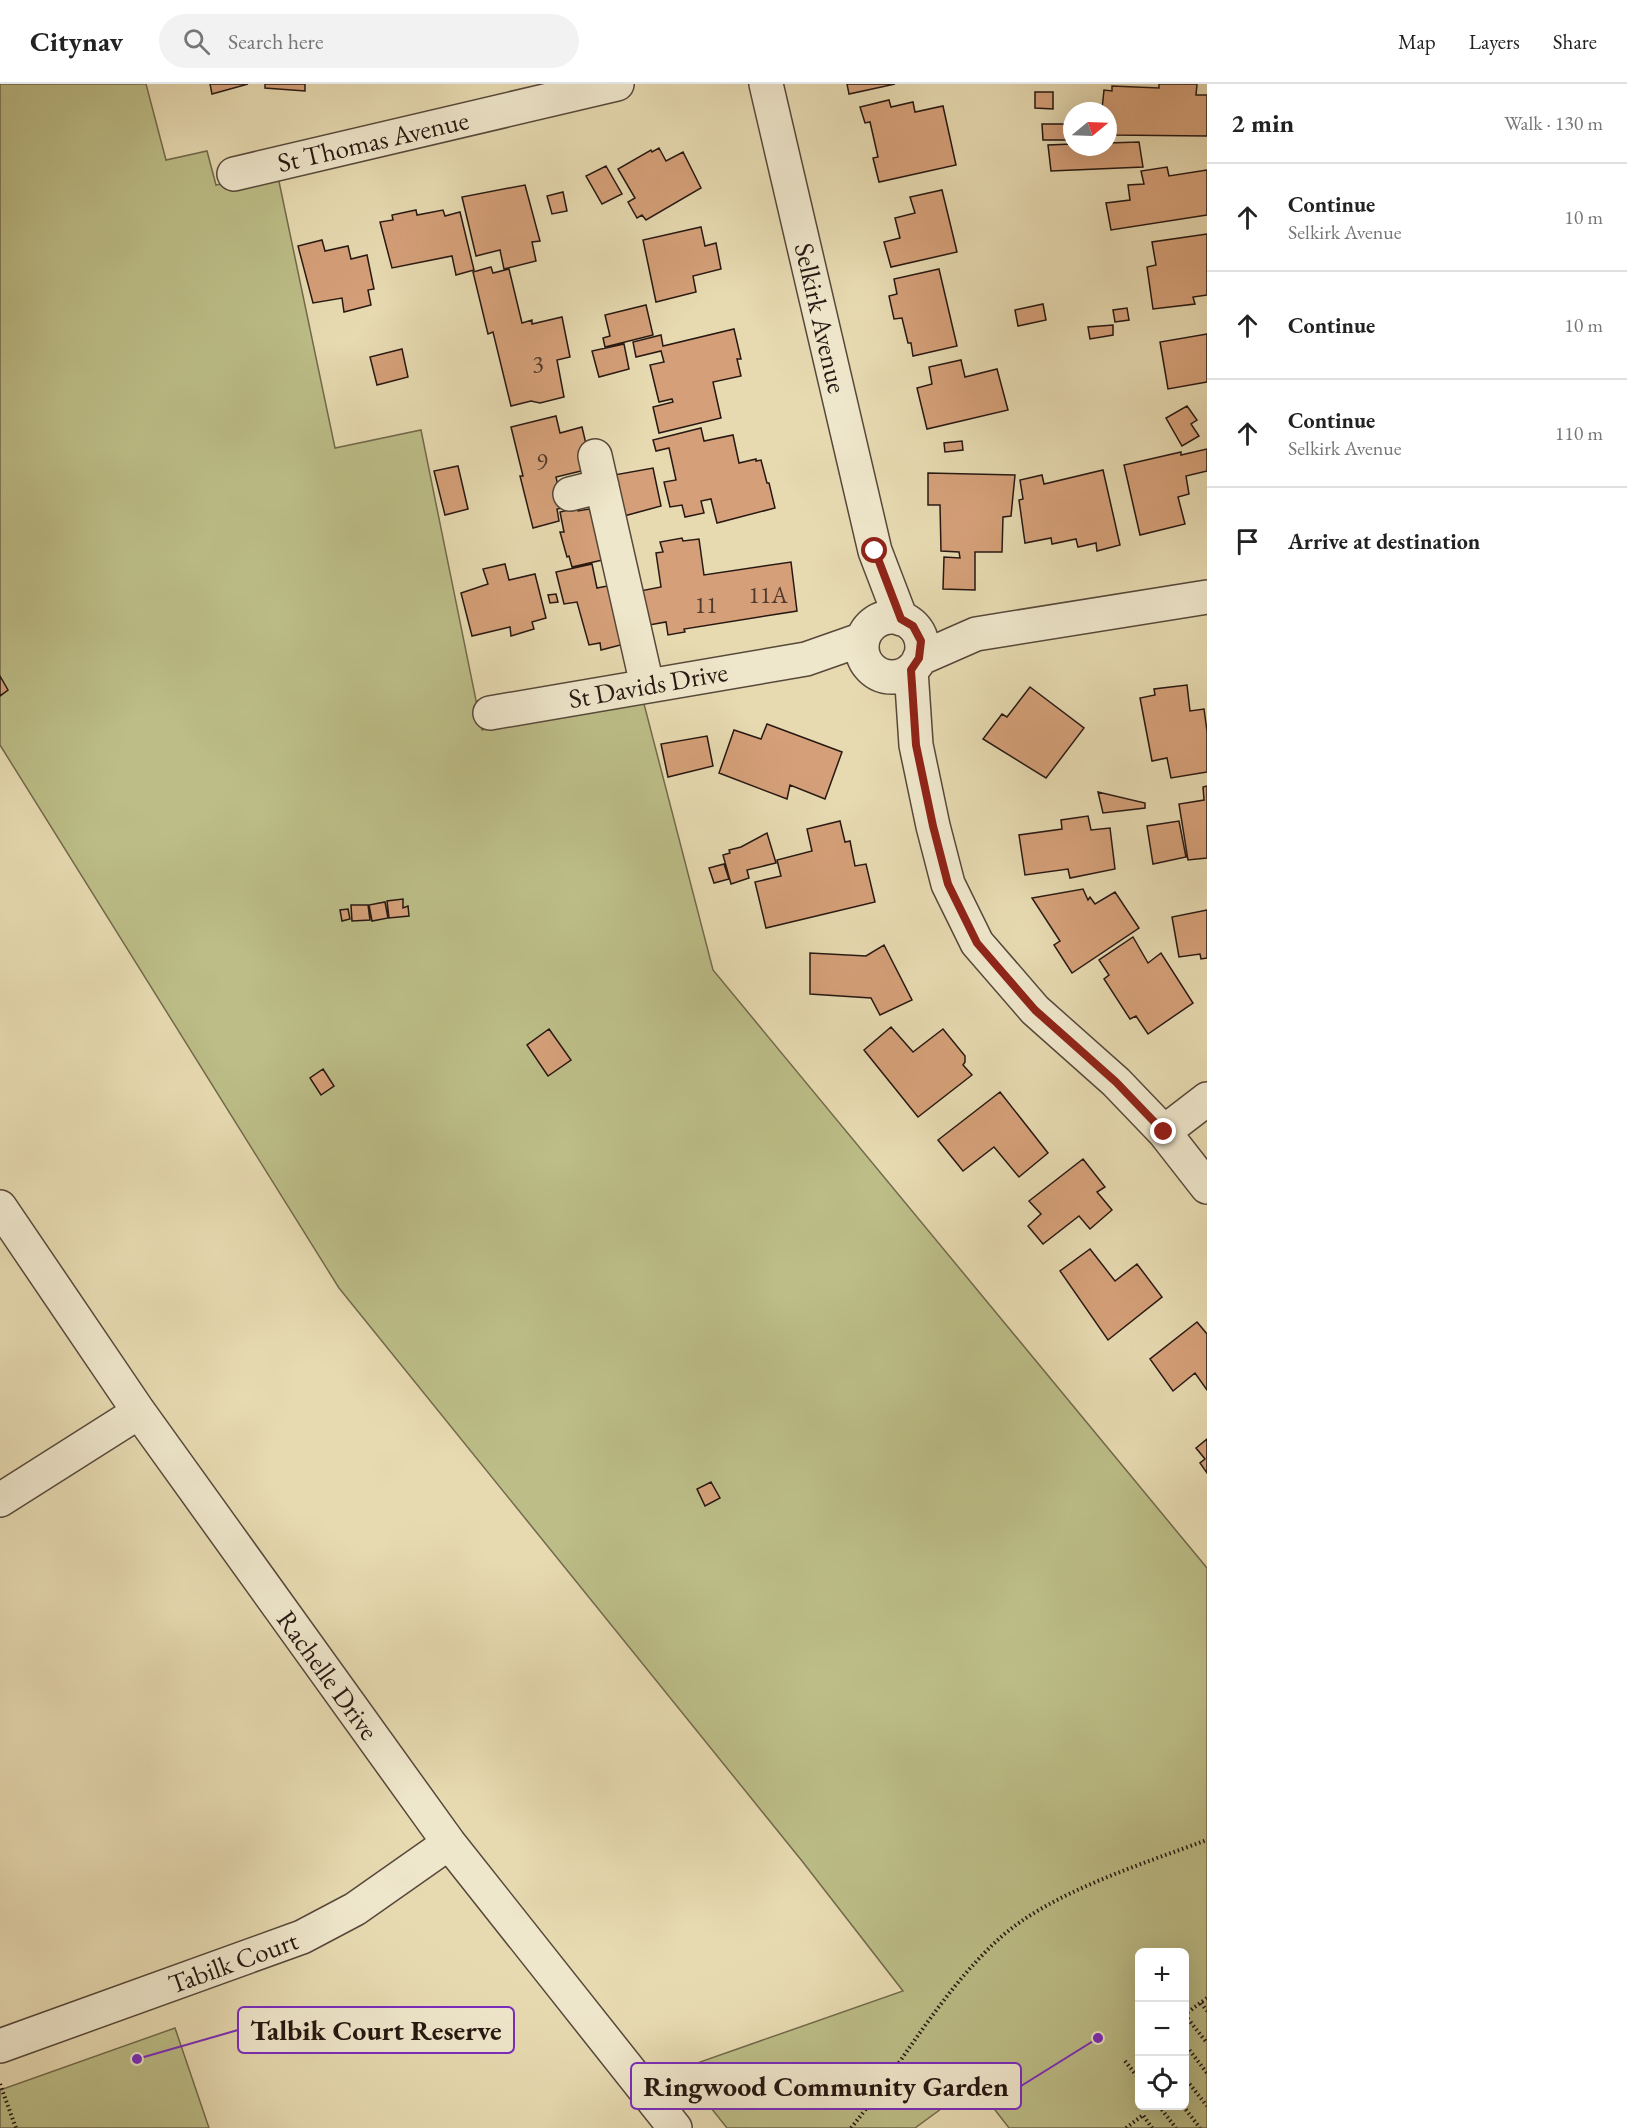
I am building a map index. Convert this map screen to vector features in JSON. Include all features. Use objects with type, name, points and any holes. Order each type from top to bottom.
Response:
[{"type":"street","name":"St Thomas Avenue","points":[[234,174],[617,84]]},
{"type":"street","name":"Selkirk Avenue","points":[[766,84],[875,551],[885,656],[921,641],[907,622],[875,551]]},
{"type":"street","points":[[570,494],[598,471],[610,574],[646,685]]},
{"type":"street","name":"St Davids Drive","points":[[490,713],[806,658],[885,656],[976,634],[1207,597]]},
{"type":"street","name":"St Davids Drive","points":[[885,656],[876,621],[888,617],[976,634]]},
{"type":"street","points":[[885,656],[916,745],[948,884],[977,943],[1035,1010],[1116,1082],[1164,1132],[1207,1187]]},
{"type":"street","points":[[1164,1132],[1207,1099]]},
{"type":"street","name":"Rachelle Drive","points":[[0,1207],[140,1412],[449,1843],[675,2128]]},
{"type":"street","points":[[0,1500],[140,1412]]},
{"type":"street","name":"Tabilk Court","points":[[0,2046],[302,1937],[355,1909],[449,1843]]},
{"type":"path","points":[[851,2128],[939,2008],[978,1960],[1002,1936],[1030,1916],[1062,1898],[1134,1867],[1207,1840]]},
{"type":"path","points":[[1189,2012],[1207,1998]]},
{"type":"path","points":[[1201,2003],[1207,2011]]},
{"type":"path","points":[[1189,2020],[1207,2043]]},
{"type":"path","points":[[1189,2048],[1207,2073]]},
{"type":"path","points":[[1125,2061],[1135,2074]]},
{"type":"path","points":[[1189,2082],[1207,2106]]},
{"type":"path","points":[[0,2084],[16,2128]]},
{"type":"path","points":[[1162,2110],[1176,2128]]},
{"type":"path","points":[[1186,2110],[1200,2128]]},
{"type":"path","points":[[1126,2128],[1143,2115],[1152,2128]]},
{"type":"green space","points":[[0,84],[146,84],[166,160],[207,151],[216,185],[277,172],[335,448],[421,430],[482,730],[643,700],[713,970],[1207,1568],[1207,2128],[1009,2128],[975,2084],[915,2128],[727,2128],[680,2069],[903,1991],[802,1861],[339,1288],[0,745]]},
{"type":"green space","points":[[175,2028],[209,2128],[0,2128],[0,2090]]},
{"type":"building","points":[[210,84],[248,84],[212,94]]},
{"type":"building","points":[[265,84],[305,84],[305,91],[265,88]]},
{"type":"building","points":[[847,84],[895,84],[849,94]]},
{"type":"building","points":[[1159,84],[1197,84],[1196,95],[1207,95],[1207,136],[1117,135],[1117,102],[1103,102],[1104,90],[1112,91],[1112,86],[1159,88]]},
{"type":"building","points":[[1035,92],[1053,92],[1053,109],[1035,108]]},
{"type":"building","points":[[889,100],[891,107],[913,102],[915,112],[943,106],[956,165],[879,182],[873,158],[878,157],[870,122],[865,123],[860,107]]},
{"type":"building","points":[[1042,124],[1063,124],[1063,140],[1043,140]]},
{"type":"building","points":[[1139,142],[1143,167],[1051,171],[1048,145],[1063,144],[1063,156],[1117,156],[1117,143]]},
{"type":"building","points":[[659,148],[666,161],[683,152],[701,188],[646,220],[642,215],[637,218],[628,202],[635,198],[618,169],[651,150],[652,152]]},
{"type":"building","points":[[606,166],[622,194],[602,204],[586,176]]},
{"type":"building","points":[[1167,167],[1169,176],[1207,170],[1207,215],[1111,230],[1106,203],[1130,200],[1128,185],[1144,184],[1141,171]]},
{"type":"building","points":[[525,185],[540,241],[532,242],[536,261],[504,269],[500,250],[476,256],[462,197]]},
{"type":"building","points":[[942,190],[957,252],[891,267],[884,242],[900,238],[895,218],[915,213],[910,197]]},
{"type":"building","points":[[563,192],[567,211],[552,214],[547,196]]},
{"type":"building","points":[[416,210],[417,215],[443,210],[445,216],[460,212],[474,270],[456,275],[452,256],[392,268],[380,222],[393,220],[392,215]]},
{"type":"building","points":[[701,227],[705,246],[716,243],[721,269],[693,276],[696,292],[656,302],[643,240]]},
{"type":"building","points":[[1207,234],[1207,295],[1193,297],[1195,304],[1153,309],[1147,267],[1156,265],[1152,242]]},
{"type":"building","points":[[322,240],[325,251],[348,246],[351,259],[367,255],[374,289],[368,290],[371,305],[344,312],[342,298],[313,303],[298,246]]},
{"type":"building","points":[[491,267],[493,273],[509,269],[522,323],[532,320],[532,324],[562,317],[570,357],[557,360],[564,397],[540,403],[531,401],[511,406],[493,332],[488,334],[473,272]]},
{"type":"building","points":[[939,269],[957,346],[913,356],[902,318],[894,319],[889,296],[897,294],[894,279]]},
{"type":"building","points":[[1043,304],[1046,320],[1018,326],[1015,310]]},
{"type":"building","points":[[646,305],[653,335],[605,347],[603,338],[610,336],[605,315]]},
{"type":"building","points":[[1127,308],[1129,320],[1115,322],[1113,310]]},
{"type":"building","points":[[1113,325],[1113,335],[1090,339],[1088,327]]},
{"type":"building","points":[[734,329],[741,359],[737,359],[741,376],[713,382],[721,418],[659,433],[653,407],[673,402],[672,399],[659,402],[650,365],[664,362],[661,351],[636,357],[633,342],[661,335],[663,346]]},
{"type":"building","points":[[1207,334],[1207,382],[1168,389],[1160,342]]},
{"type":"building","points":[[624,344],[629,369],[599,377],[592,351]]},
{"type":"building","points":[[402,349],[408,377],[377,385],[370,357]]},
{"type":"building","points":[[961,360],[965,377],[997,369],[1008,410],[927,429],[917,388],[932,384],[929,367]]},
{"type":"building","points":[[1187,406],[1197,420],[1191,424],[1199,436],[1182,446],[1166,418]]},
{"type":"building","points":[[556,416],[560,433],[582,427],[590,461],[585,470],[556,477],[563,508],[557,509],[559,521],[533,528],[511,427]]},
{"type":"building","points":[[701,428],[704,441],[733,435],[739,463],[761,460],[775,508],[717,523],[711,499],[701,501],[704,513],[685,517],[682,505],[670,507],[664,482],[676,480],[669,448],[656,451],[653,440]]},
{"type":"building","points":[[962,441],[963,450],[945,452],[944,443]]},
{"type":"building","points":[[1207,449],[1207,471],[1186,476],[1189,494],[1178,497],[1185,524],[1140,535],[1124,465],[1181,452],[1181,455]]},
{"type":"building","points":[[458,466],[468,509],[445,515],[434,471]]},
{"type":"building","points":[[653,468],[661,506],[624,516],[614,475]]},
{"type":"building","points":[[1103,470],[1120,545],[1097,551],[1096,543],[1078,547],[1076,539],[1052,544],[1051,538],[1025,543],[1019,500],[1023,499],[1020,480],[1042,475],[1044,484]]},
{"type":"building","points":[[928,473],[1015,475],[1011,516],[1003,517],[1002,552],[975,552],[975,590],[943,589],[944,557],[960,558],[959,552],[941,551],[940,505],[928,505]]},
{"type":"building","points":[[577,508],[578,511],[589,509],[611,558],[572,567],[560,532],[564,532],[560,512]]},
{"type":"building","points":[[682,538],[683,541],[699,539],[704,575],[791,562],[797,611],[684,629],[685,632],[668,635],[666,622],[644,626],[635,592],[661,587],[656,553],[663,552],[660,542]]},
{"type":"building","points":[[505,564],[509,580],[535,574],[546,618],[532,622],[534,629],[511,636],[510,627],[472,636],[461,593],[488,584],[483,569]]},
{"type":"building","points":[[592,564],[597,588],[612,585],[632,642],[601,650],[600,643],[589,645],[577,602],[564,604],[556,572]]},
{"type":"building","points":[[556,594],[558,602],[550,603],[548,595]]},
{"type":"building","points":[[0,676],[8,690],[0,696]]},
{"type":"building","points":[[1187,685],[1190,711],[1204,709],[1207,731],[1207,772],[1171,778],[1167,758],[1152,761],[1140,698],[1155,695],[1154,689]]},
{"type":"building","points":[[1030,687],[1084,728],[1046,778],[983,739],[1002,714],[1007,717]]},
{"type":"building","points":[[767,724],[842,752],[825,799],[790,785],[787,799],[719,773],[734,730],[761,739]]},
{"type":"building","points":[[707,736],[713,766],[668,777],[661,744]]},
{"type":"building","points":[[1207,786],[1207,858],[1188,860],[1179,804],[1204,800],[1203,787]]},
{"type":"building","points":[[1098,792],[1145,803],[1145,808],[1103,813]]},
{"type":"building","points":[[1088,816],[1091,830],[1110,828],[1115,869],[1070,878],[1068,869],[1025,875],[1019,835],[1062,829],[1061,820]]},
{"type":"building","points":[[840,821],[845,842],[850,841],[855,866],[866,864],[875,902],[766,928],[755,882],[781,876],[777,860],[812,851],[807,829]]},
{"type":"building","points":[[1179,821],[1186,857],[1153,864],[1147,826]]},
{"type":"building","points":[[767,833],[776,863],[747,870],[749,878],[731,884],[723,855]]},
{"type":"building","points":[[724,864],[729,879],[714,883],[709,868]]},
{"type":"building","points":[[1083,889],[1088,900],[1090,897],[1095,904],[1115,892],[1139,928],[1072,973],[1054,945],[1060,941],[1032,898]]},
{"type":"building","points":[[403,899],[403,908],[408,906],[409,916],[389,918],[387,901]]},
{"type":"building","points":[[385,902],[388,918],[372,921],[369,905]]},
{"type":"building","points":[[351,905],[368,905],[370,920],[352,921]]},
{"type":"building","points":[[348,909],[350,919],[342,921],[340,910]]},
{"type":"building","points":[[1207,910],[1207,958],[1201,959],[1200,954],[1179,957],[1172,917]]},
{"type":"building","points":[[1133,937],[1148,963],[1161,953],[1193,1003],[1148,1034],[1136,1016],[1130,1019],[1104,979],[1109,975],[1099,960]]},
{"type":"building","points":[[884,945],[912,1000],[880,1015],[871,998],[810,994],[810,953],[866,956]]},
{"type":"building","points":[[891,1027],[913,1052],[943,1029],[965,1056],[963,1065],[972,1075],[918,1117],[864,1050]]},
{"type":"building","points":[[549,1029],[571,1060],[548,1076],[527,1045]]},
{"type":"building","points":[[323,1069],[334,1086],[321,1095],[310,1078]]},
{"type":"building","points":[[1000,1092],[1048,1153],[1019,1177],[994,1147],[963,1171],[938,1140]]},
{"type":"building","points":[[1083,1159],[1105,1187],[1097,1192],[1112,1210],[1090,1229],[1079,1216],[1043,1244],[1028,1226],[1041,1214],[1029,1201]]},
{"type":"building","points":[[1090,1249],[1115,1281],[1137,1264],[1162,1297],[1108,1340],[1060,1271]]},
{"type":"building","points":[[1197,1322],[1207,1334],[1207,1390],[1195,1373],[1173,1391],[1150,1359]]},
{"type":"building","points":[[1207,1439],[1207,1473],[1200,1463],[1205,1459],[1196,1448]]},
{"type":"building","points":[[711,1482],[720,1498],[705,1506],[697,1489]]},
{"type":"place","name":"Ringwood Community Garden","points":[[1098,2038]]},
{"type":"place","name":"Talbik Court Reserve","points":[[137,2059]]},
{"type":"route","points":[[875,551],[901,619],[913,626],[921,641],[919,658],[911,670],[916,745],[948,884],[977,943],[1035,1010],[1116,1082],[1164,1132]]}]
